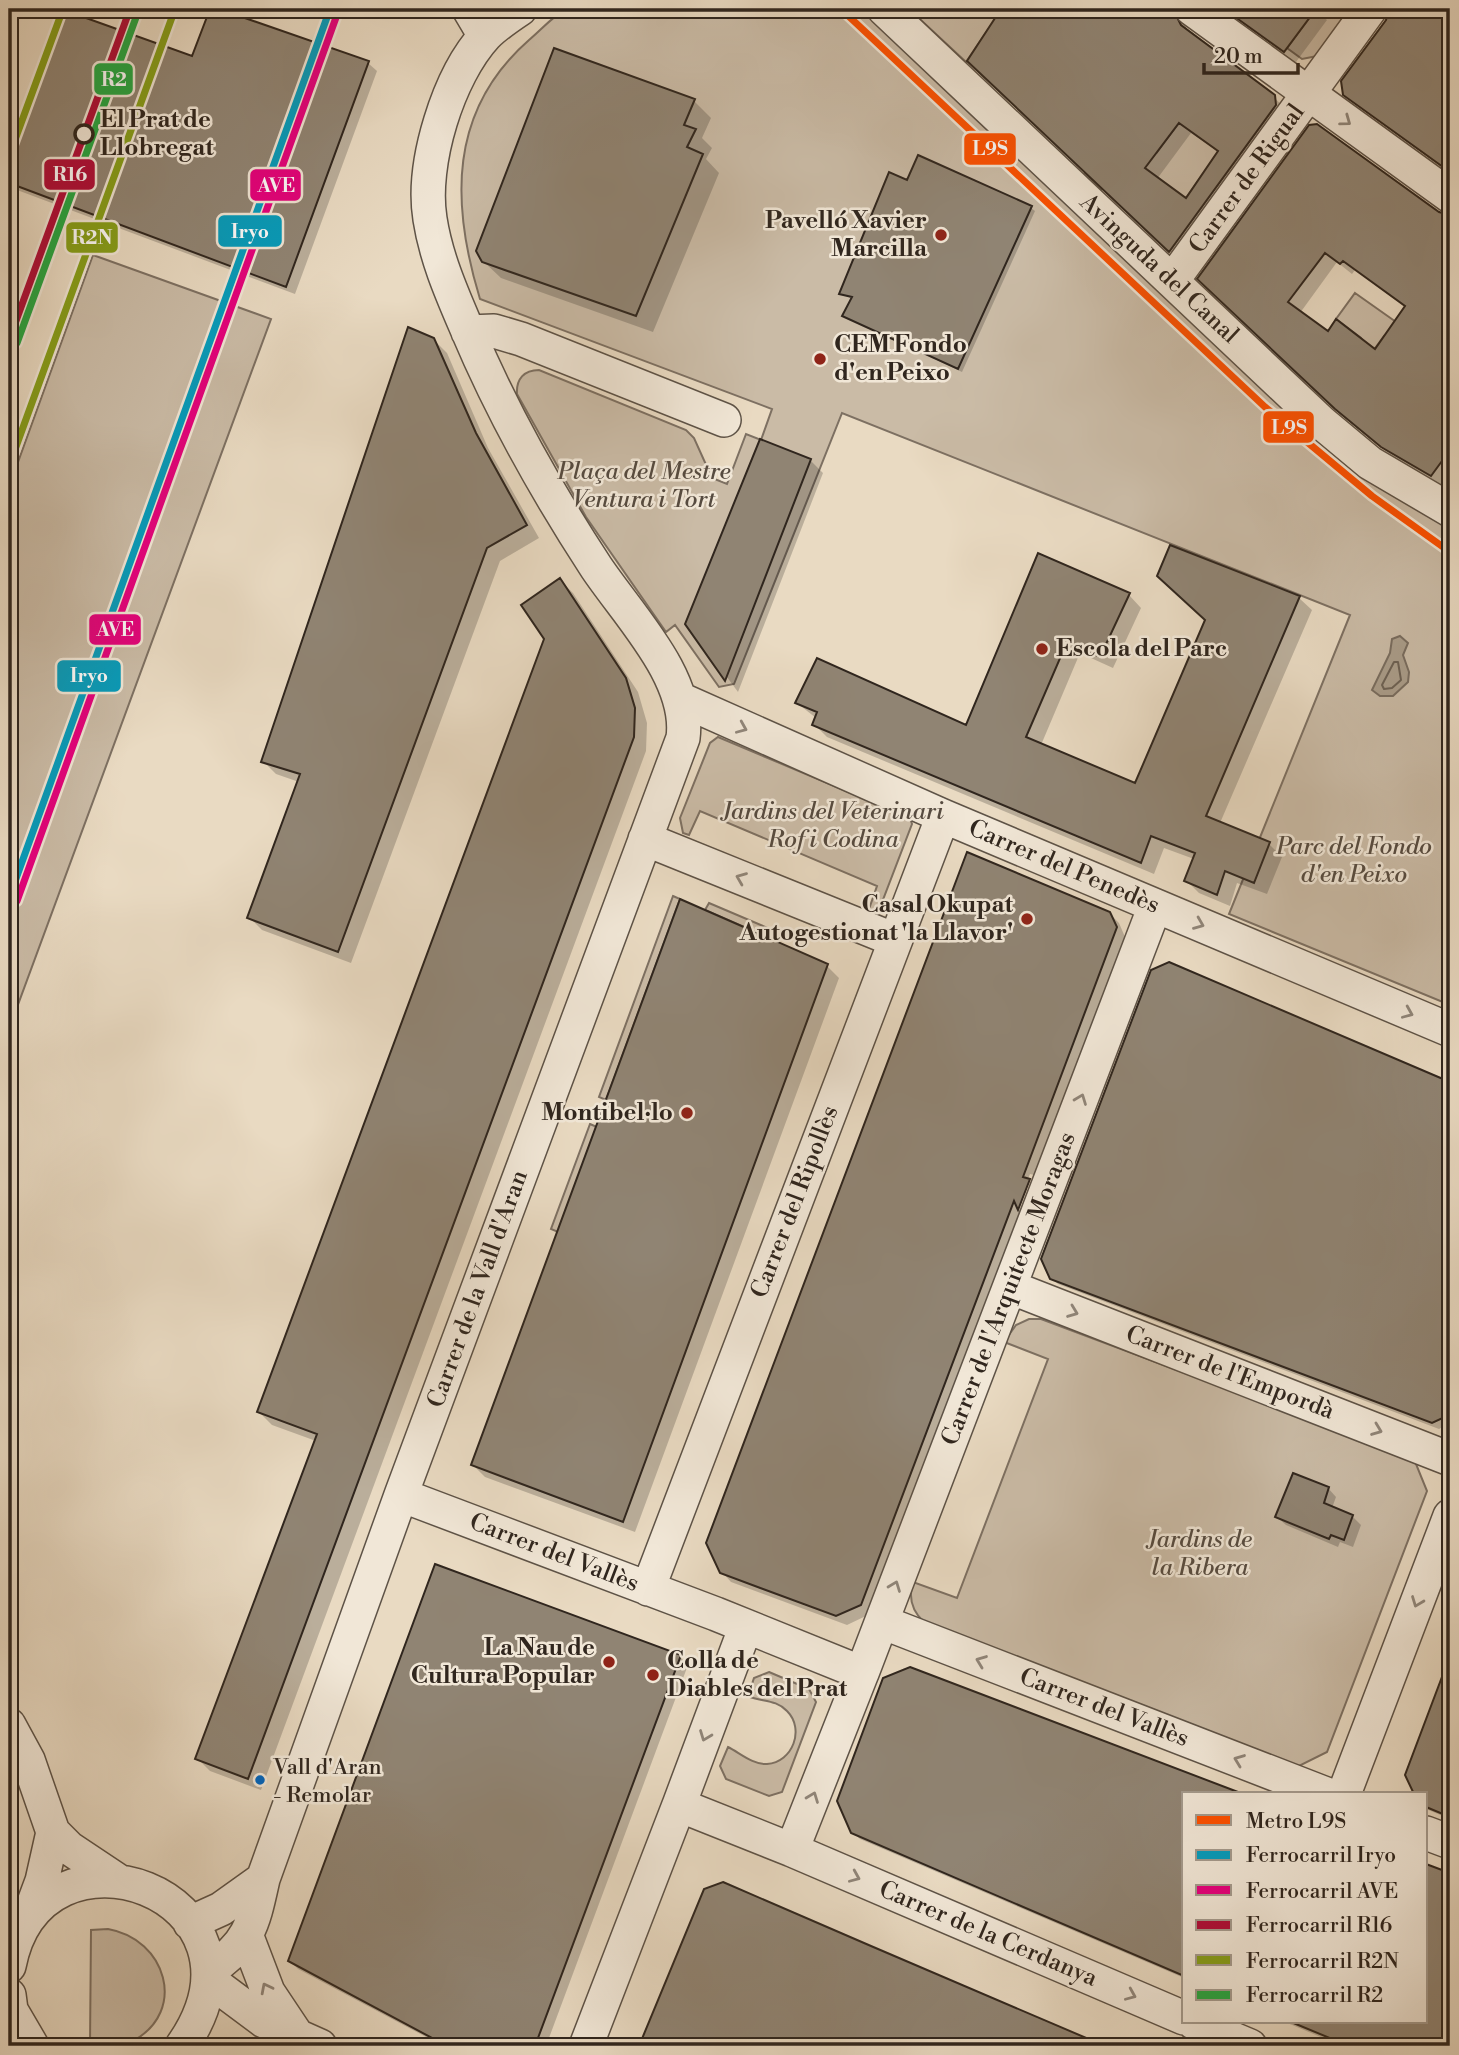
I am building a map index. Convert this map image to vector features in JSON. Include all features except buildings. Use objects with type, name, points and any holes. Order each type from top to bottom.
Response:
[{"type":"street","points":[[477,22],[520,9]]},
{"type":"street","name":"Avinguda del Canal","points":[[884,9],[1322,423],[1370,463],[1445,496]]},
{"type":"street","points":[[1192,9],[1450,196]]},
{"type":"street","name":"Carrer de Rigual","points":[[1172,281],[1370,9]]},
{"type":"street","name":"Carrer de la Vall d'Aran","points":[[247,1937],[263,1879],[401,1495],[683,738],[685,720],[680,699],[660,657],[547,489],[497,395],[446,280],[433,234],[429,197],[432,155],[477,22]]},
{"type":"street","points":[[468,332],[494,331],[521,339],[724,420]]},
{"type":"street","name":"Carrer del Penedès","points":[[680,699],[943,816],[1450,1030]]},
{"type":"street","name":"Carrer del Ripollès","points":[[648,1589],[943,816]]},
{"type":"street","points":[[645,839],[895,940]]},
{"type":"street","name":"Carrer de l'Arquitecte Moragas","points":[[792,1850],[882,1622],[1155,906]]},
{"type":"street","name":"Carrer de l'Empordà","points":[[1010,1287],[1450,1459]]},
{"type":"street","name":"Carrer del Vallès","points":[[401,1495],[862,1673]]},
{"type":"street","points":[[1345,1792],[1450,1516]]},
{"type":"street","name":"Carrer del Vallès","points":[[882,1622],[1321,1792]]},
{"type":"street","points":[[586,2046],[746,1626]]},
{"type":"street","points":[[9,1725],[28,1760],[53,1832],[69,1848],[117,1880]]},
{"type":"street","name":"Carrer de la Cerdanya","points":[[679,1805],[792,1850],[1182,2017]]},
{"type":"street","points":[[9,1966],[13,1946],[28,1918],[42,1881],[53,1832]]},
{"type":"street","points":[[1428,1834],[1450,1842]]},
{"type":"street","points":[[190,1923],[221,1909],[263,1879]]},
{"type":"street","points":[[28,1918],[53,1895],[84,1882],[117,1880],[142,1886],[166,1898],[190,1923],[204,1946],[209,1975],[198,2023],[182,2046]]},
{"type":"street","points":[[209,1975],[237,1950],[247,1937]]},
{"type":"street","points":[[247,1937],[263,1981],[280,2013],[308,2040]]},
{"type":"street","points":[[209,1975],[264,2021],[308,2040]]},
{"type":"street","points":[[9,2006],[32,2046]]},
{"type":"street","points":[[1198,2024],[1250,2046]]},
{"type":"green space","points":[[566,9],[895,9],[1332,423],[1450,496],[1450,1005],[1229,914],[1350,615],[842,413],[734,684],[719,687],[675,625],[666,632],[586,517],[517,394],[520,380],[525,374],[539,370],[686,430],[694,438],[712,478],[727,484],[746,434],[761,440],[772,409],[480,299],[470,264],[461,194],[463,160],[470,128],[483,97],[502,68],[529,40]]},
{"type":"green space","points":[[909,9],[989,9],[998,15],[966,62]]},
{"type":"green space","points":[[1316,9],[1351,9],[1317,56],[1302,59],[1287,48]]},
{"type":"green space","points":[[1133,106],[1157,152],[1183,117],[1219,151],[1186,198],[1110,179],[1101,190],[1084,174]]},
{"type":"green space","points":[[93,255],[271,319],[9,1029],[9,487]]},
{"type":"green space","points":[[1355,293],[1406,329],[1409,353],[1384,336],[1370,355],[1361,338],[1336,319]]},
{"type":"green space","name":"Jardins del Veterinari Rof i Codina","points":[[718,737],[910,818],[912,824],[879,910],[868,912],[877,886],[700,811],[689,835],[683,833],[680,818],[710,743]]},
{"type":"green space","points":[[673,896],[680,899],[606,1100],[599,1097]]},
{"type":"green space","points":[[709,903],[770,929],[767,937],[705,910]]},
{"type":"green space","points":[[590,1124],[597,1127],[558,1232],[551,1229]]},
{"type":"green space","name":"Jardins de la Ribera","points":[[1029,1319],[1041,1319],[1414,1459],[1427,1491],[1327,1752],[1297,1767],[924,1622],[917,1613],[911,1599],[913,1582],[957,1598],[1048,1359],[1004,1342],[1016,1325]]},
{"type":"green space","points":[[769,1672],[809,1689],[816,1702],[782,1792],[769,1796],[726,1779],[720,1766],[728,1747],[752,1761],[767,1764],[784,1757],[794,1744],[795,1727],[787,1711],[773,1703],[748,1696],[754,1678]]},
{"type":"green space","points":[[108,1929],[128,1935],[144,1946],[156,1961],[163,1978],[165,1995],[160,2012],[150,2028],[133,2041],[118,2046],[90,2046],[91,1930]]},
{"type":"water","points":[[1400,636],[1408,643],[1403,655],[1409,672],[1408,682],[1393,696],[1380,696],[1372,690],[1390,653],[1392,639]]},
{"type":"metro line","name":"L9S","points":[[841,9],[1265,407],[1372,496],[1450,552]]},
{"type":"rail line","name":"R2N","points":[[9,156],[63,9]]},
{"type":"rail line","name":"R16","points":[[9,340],[130,9]]},
{"type":"rail line","name":"R2N","points":[[9,466],[175,9]]},
{"type":"rail line","name":"Iryo","points":[[9,898],[330,9]]},
{"type":"rail line","name":"R2","points":[[17,343],[138,12]]},
{"type":"rail line","name":"AVE","points":[[17,901],[338,12]]},
{"type":"place","name":"El Prat de Llobregat","points":[[84,134]]},
{"type":"place","name":"Pavelló Xavier Marcilla","points":[[941,235]]},
{"type":"place","name":"CEM Fondo d'en Peixo","points":[[820,359]]},
{"type":"place","name":"Escola del Parc","points":[[1042,649]]},
{"type":"place","name":"Casal Okupat Autogestionat 'la Llavor'","points":[[1027,919]]},
{"type":"place","name":"Montibel·lo","points":[[687,1113]]},
{"type":"place","name":"La Nau de Cultura Popular","points":[[609,1662]]},
{"type":"place","name":"Colla de Diables del Prat","points":[[653,1675]]},
{"type":"place","name":"Vall d'Aran - Remolar","points":[[260,1780]]},
{"type":"park label","name":"Plaça del Mestre Ventura i Tort","points":[[644,486]]},
{"type":"park label","name":"Parc del Fondo d'en Peixo","points":[[1354,861]]}]
